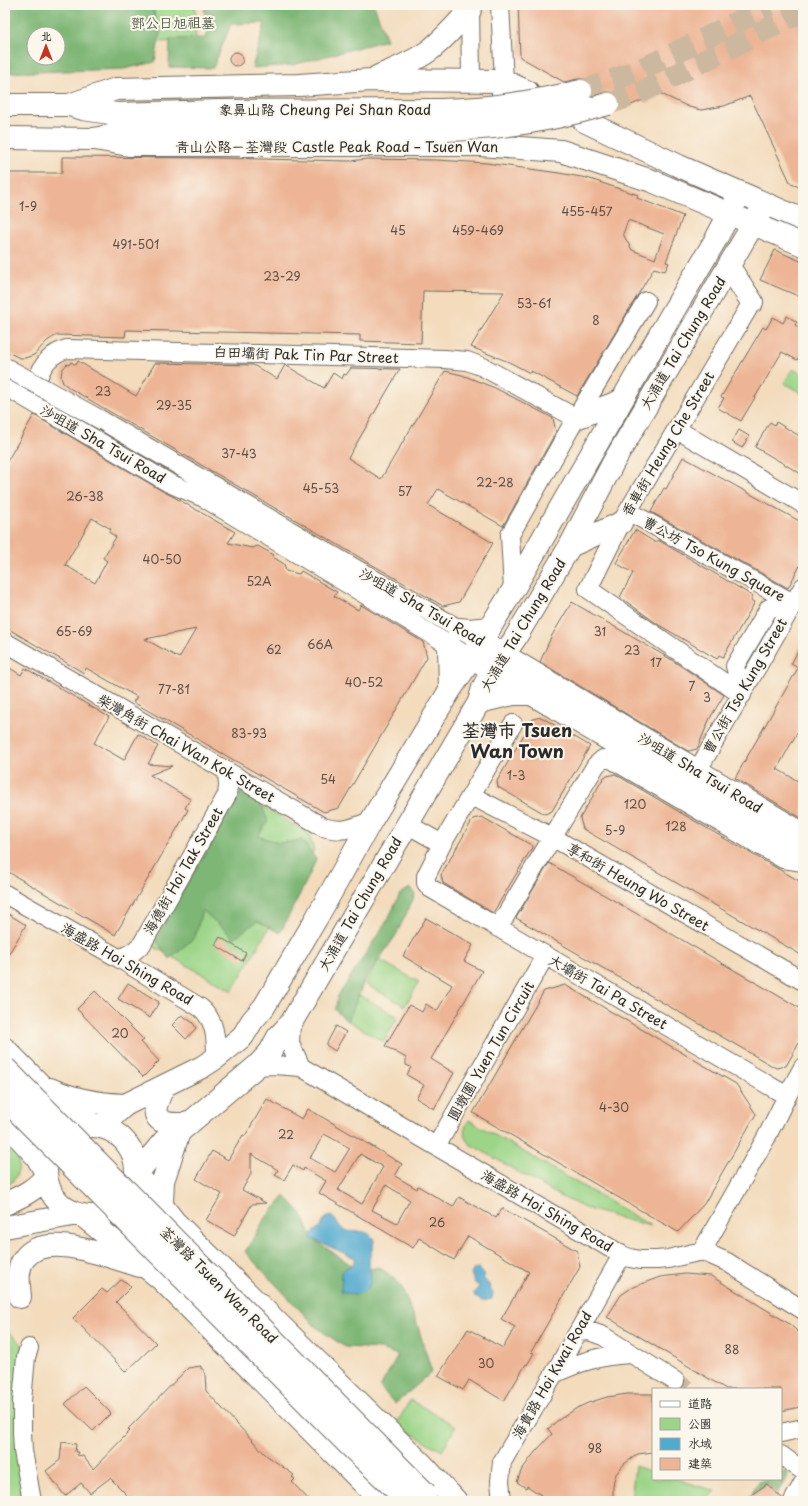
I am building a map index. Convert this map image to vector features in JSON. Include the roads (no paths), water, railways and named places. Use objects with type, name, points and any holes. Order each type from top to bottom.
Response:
[{"type":"main road","points":[[371,80],[406,64],[429,51],[444,38],[470,7]]},
{"type":"main road","points":[[5,105],[69,105],[116,89],[298,85],[371,80],[434,81],[528,92]]},
{"type":"main road","name":"象鼻山路 Cheung Pei Shan Road","points":[[172,131],[307,119],[468,109],[521,103],[580,91]]},
{"type":"main road","name":"象鼻山路 Cheung Pei Shan Road","points":[[69,105],[117,114],[307,119],[444,130],[485,129],[551,119],[608,104]]},
{"type":"main road","points":[[584,121],[679,166],[803,220]]},
{"type":"main road","name":"青山公路－荃灣段 Castle Peak Road – Tsuen Wan","points":[[94,139],[128,132],[172,131]]},
{"type":"main road","points":[[529,132],[561,151]]},
{"type":"main road","name":"青山公路－荃灣段 Castle Peak Road – Tsuen Wan","points":[[5,138],[94,139],[130,145],[455,142],[480,146],[561,151],[652,181],[803,246]]},
{"type":"main road","name":"大涌道 Tai Chung Road","points":[[98,1127],[125,1105],[202,1067],[216,1058],[243,1036],[252,1021],[264,1007],[320,913],[371,821],[450,690],[513,590],[696,273],[740,192]]},
{"type":"main road","name":"大涌道 Tai Chung Road","points":[[138,1173],[164,1141],[184,1128],[257,1066],[286,1034],[479,702],[483,688],[570,546],[613,463],[765,204]]},
{"type":"main road","points":[[729,266],[752,302]]},
{"type":"main road","points":[[583,415],[621,401]]},
{"type":"main road","points":[[570,546],[620,523]]},
{"type":"main road","points":[[450,690],[454,637],[470,630],[481,642]]},
{"type":"main road","name":"沙咀道 Sha Tsui Road","points":[[481,642],[498,663],[523,686],[693,779],[803,834]]},
{"type":"main road","points":[[479,702],[523,686]]},
{"type":"main road","name":"沙咀道 Sha Tsui Road","points":[[693,779],[803,856]]},
{"type":"main road","points":[[5,1049],[13,1067],[40,1084],[70,1097],[82,1100],[106,1104],[125,1105]]},
{"type":"main road","name":"荃灣路 Tsuen Wan Road","points":[[13,1067],[333,1401],[433,1501]]},
{"type":"main road","points":[[40,1084],[64,1109],[78,1118],[111,1132],[126,1144],[133,1156],[138,1173],[174,1221],[421,1463],[456,1501]]},
{"type":"main road","points":[[162,1204],[163,1181],[184,1128],[164,1123],[156,1115],[155,1108],[164,1086]]},
{"type":"main road","name":"荃灣路 Tsuen Wan Road","points":[[5,1099],[348,1444],[408,1501]]},
{"type":"main road","points":[[5,1122],[37,1157],[48,1184],[60,1202],[72,1212],[80,1215],[155,1274],[381,1501]]},
{"type":"main road","points":[[5,1204],[23,1196],[42,1181],[45,1174],[47,1160],[59,1138],[68,1131],[77,1128],[98,1127]]},
{"type":"main road","points":[[5,1227],[80,1215],[99,1215],[111,1213],[121,1207],[133,1190],[138,1173]]},
{"type":"main road","points":[[20,1297],[19,1274],[24,1259],[38,1248],[49,1245],[75,1247],[155,1274]]},
{"type":"street","points":[[491,87],[500,5]]},
{"type":"street","points":[[470,7],[491,87]]},
{"type":"street","name":"大涌道 Tai Chung Road","points":[[513,590],[510,535],[583,415],[646,301]]},
{"type":"street","name":"香車街 Heung Che Street","points":[[742,695],[588,589],[620,523],[752,302]]},
{"type":"street","name":"白田壩街 Pak Tin Par Street","points":[[38,379],[48,360],[55,354],[67,348],[445,359],[467,361],[483,367],[583,415]]},
{"type":"street","points":[[5,367],[98,423]]},
{"type":"street","points":[[5,375],[98,423]]},
{"type":"street","name":"沙咀道 Sha Tsui Road","points":[[5,386],[38,403],[169,483],[204,498],[454,637],[481,642]]},
{"type":"street","name":"沙咀道 Sha Tsui Road","points":[[98,423],[177,468],[454,637]]},
{"type":"street","points":[[676,429],[803,504]]},
{"type":"street","name":"沙咀道 Sha Tsui Road","points":[[177,468],[204,498]]},
{"type":"street","name":"曹公坊 Tso Kung Square","points":[[620,523],[793,604]]},
{"type":"street","name":"曹公街 Tso Kung Street","points":[[793,604],[803,587]]},
{"type":"street","points":[[742,695],[735,666],[769,608],[793,604]]},
{"type":"street","name":"柴灣角街 Chai Wan Kok Street","points":[[5,642],[323,827],[334,830],[346,830],[371,821]]},
{"type":"street","name":"曹公街 Tso Kung Street","points":[[693,779],[742,695]]},
{"type":"street","points":[[407,824],[435,840],[472,796],[513,724]]},
{"type":"street","points":[[498,928],[596,765],[602,760],[611,760],[783,859],[803,862]]},
{"type":"street","name":"海德街 Hoi Tak Street","points":[[120,959],[133,952],[142,944],[226,795],[228,786],[227,772]]},
{"type":"street","name":"享和街 Heung Wo Street","points":[[472,796],[552,837],[803,981]]},
{"type":"street","name":"大壩街 Tai Pa Street","points":[[435,840],[426,876],[426,883],[430,888],[787,1096]]},
{"type":"street","name":"海盛路 Hoi Shing Road","points":[[5,894],[120,959],[202,1008],[206,1012],[215,1032],[216,1058]]},
{"type":"street","name":"圓墩圍 Yuen Tun Circuit","points":[[437,1145],[545,956]]},
{"type":"street","points":[[286,1034],[301,1067]]},
{"type":"street","name":"海盛路 Hoi Shing Road","points":[[257,1066],[274,1065],[301,1067],[437,1145],[622,1255],[640,1260],[657,1260],[702,1251]]},
{"type":"street","points":[[803,1067],[766,1138],[702,1251],[727,1262],[803,1310]]},
{"type":"street","name":"海貴路 Hoi Kwai Road","points":[[502,1501],[500,1481],[502,1462],[622,1255]]},
{"type":"street","points":[[578,1332],[596,1332],[629,1354],[676,1381]]},
{"type":"street","points":[[28,1348],[26,1357],[22,1417],[24,1451],[32,1501]]},
{"type":"street","points":[[554,1374],[599,1356],[629,1354]]},
{"type":"street","points":[[782,1433],[803,1428]]},
{"type":"street","points":[[782,1456],[803,1471]]},
{"type":"street","points":[[793,1501],[803,1483]]},
{"type":"water","points":[[330,1216],[335,1219],[344,1230],[365,1232],[372,1236],[374,1240],[369,1261],[371,1280],[370,1285],[364,1291],[350,1294],[341,1291],[342,1272],[352,1265],[355,1259],[353,1257],[310,1238],[323,1220]]},
{"type":"water","points":[[479,1268],[485,1276],[483,1278],[490,1286],[489,1289],[493,1293],[492,1299],[482,1301],[475,1297],[474,1293],[479,1287],[478,1284],[475,1284],[471,1274],[474,1269]]},
{"type":"tunnel","points":[[581,91],[606,83],[653,63],[770,5]]},
{"type":"tunnel","points":[[608,104],[642,92],[803,11]]},
{"type":"tunnel","points":[[675,1381],[686,1388]]},
{"type":"district","name":"荃灣市 Tsuen Wan Town","points":[[517,741]]},
{"type":"park label","name":"鄧公日旭祖墓","points":[[173,23]]}]
